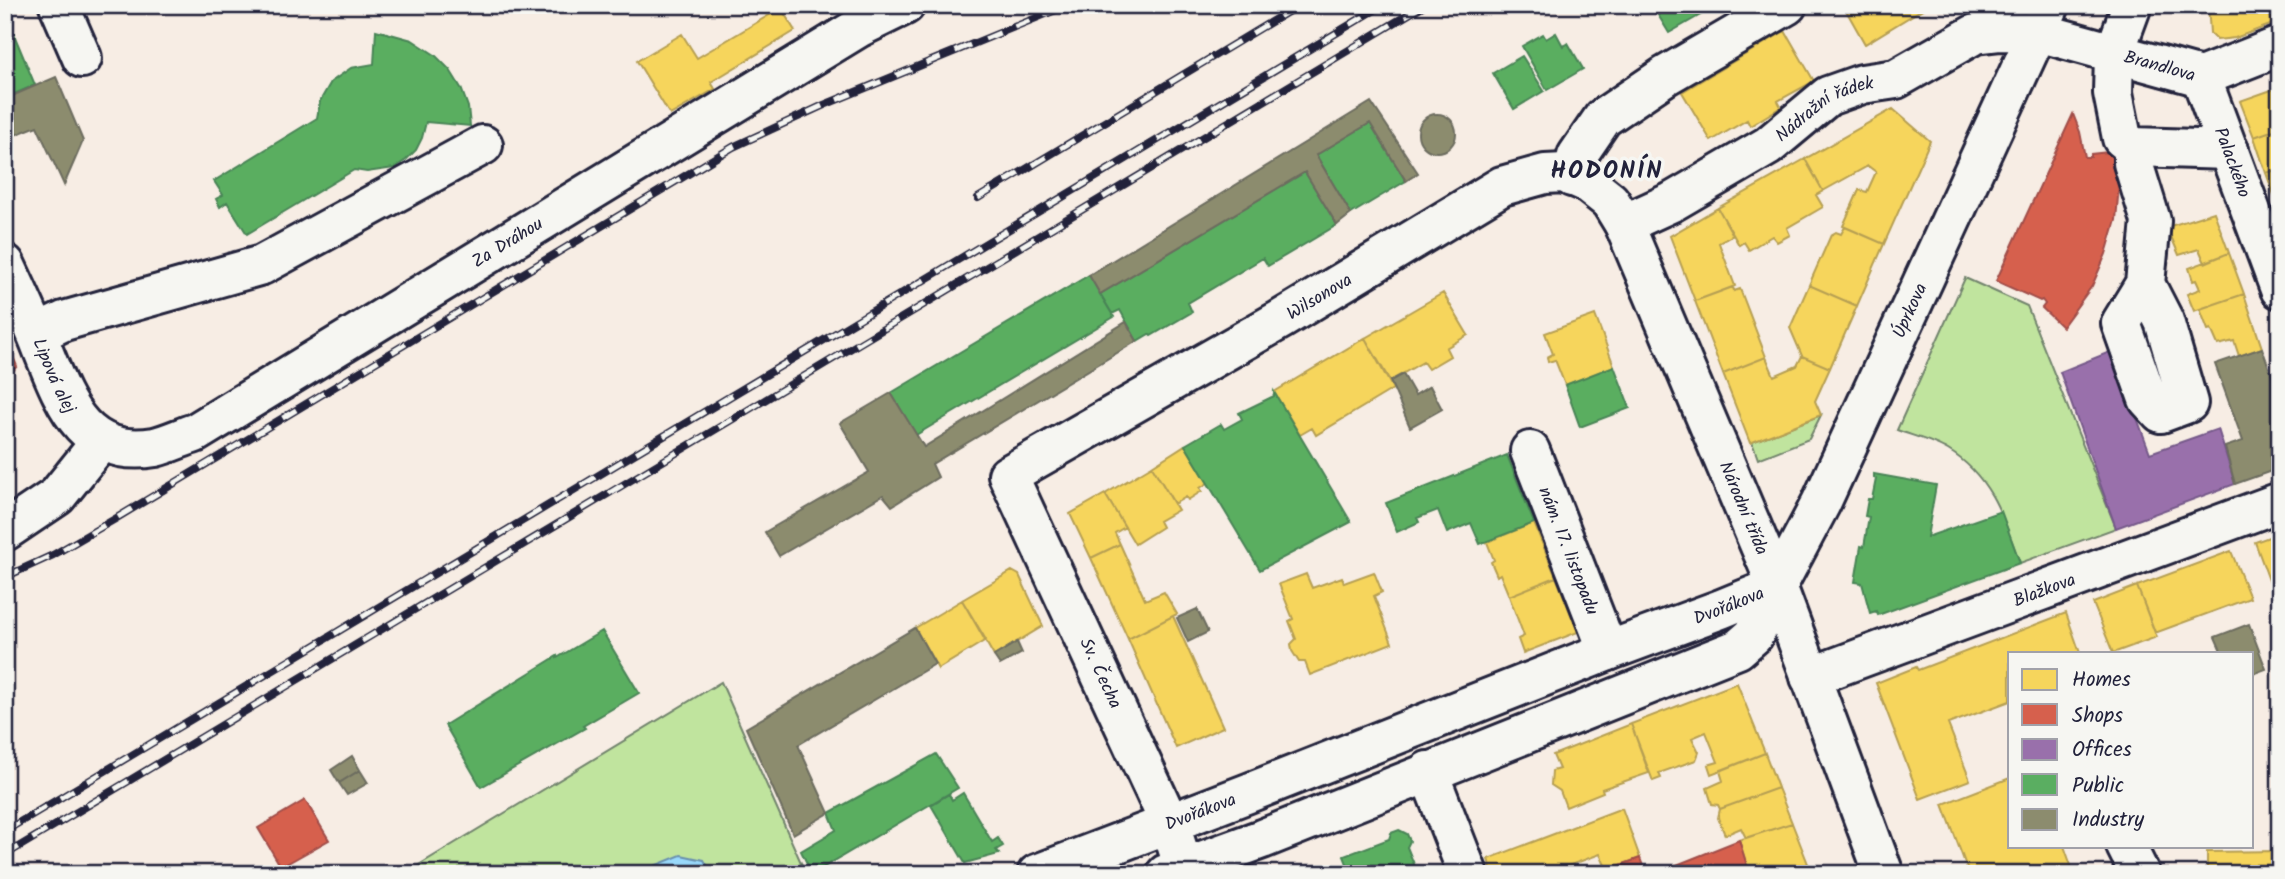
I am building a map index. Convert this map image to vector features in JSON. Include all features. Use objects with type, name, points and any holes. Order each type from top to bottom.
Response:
[{"type":"street","points":[[58,5],[82,58]]},
{"type":"street","name":"Za Dráhou","points":[[101,441],[136,449],[158,446],[195,433],[851,17],[905,5]]},
{"type":"street","points":[[1572,177],[1577,156],[1603,118],[1665,76],[1787,5]]},
{"type":"street","points":[[2132,5],[2114,54],[2114,102],[2122,138],[2133,147],[2229,150]]},
{"type":"street","name":"Brandlova","points":[[2044,19],[2114,54],[2202,77],[2280,46]]},
{"type":"street","name":"Nádražní řádek","points":[[1624,224],[1672,202],[1768,146],[1828,96],[1862,84],[1896,79],[1975,34],[2010,30],[2044,19]]},
{"type":"street","name":"Úprkova","points":[[1777,586],[1821,503],[2044,19]]},
{"type":"street","name":"Palackého","points":[[2202,77],[2280,289]]},
{"type":"street","points":[[37,334],[64,320],[262,265],[483,145]]},
{"type":"street","points":[[2133,147],[2133,163],[2151,221],[2145,284]]},
{"type":"street","name":"Wilsonova","points":[[1009,475],[1280,320],[1502,186],[1545,174],[1565,173],[1586,182],[1610,201],[1624,224]]},
{"type":"street","name":"Národní třída","points":[[1624,224],[1777,586],[1884,874]]},
{"type":"street","name":"Lipová alej","points":[[5,264],[62,398],[76,419],[101,441]]},
{"type":"street","points":[[5,531],[57,496],[101,441]]},
{"type":"street","name":"nám. 17. listopadu","points":[[1530,451],[1608,651]]},
{"type":"street","name":"Sv. Čecha","points":[[1009,475],[1169,822],[1179,871]]},
{"type":"street","name":"Blažkova","points":[[1810,677],[2280,502]]},
{"type":"street","name":"Dvořákova","points":[[1037,874],[1777,586]]},
{"type":"street","name":"Dvořákova","points":[[1179,871],[1738,649],[1754,635],[1777,586]]},
{"type":"street","points":[[1428,771],[1468,874]]},
{"type":"street","points":[[2127,848],[2140,874]]},
{"type":"green space","points":[[1965,278],[2027,306],[2116,528],[2020,563],[2002,515],[1975,472],[1948,450],[1897,430]]},
{"type":"green space","points":[[1821,415],[1809,439],[1758,459],[1752,442]]},
{"type":"green space","points":[[721,682],[806,874],[404,874]]},
{"type":"water","points":[[681,855],[704,860],[712,874],[635,874]]},
{"type":"building: Homes","points":[[1843,5],[1929,5],[1865,44]]},
{"type":"building: Homes","points":[[2208,5],[2267,5],[2273,24],[2235,38],[2217,40],[2210,33]]},
{"type":"building: Homes","points":[[781,8],[795,31],[711,82],[715,89],[670,115],[637,61],[682,34],[697,58]]},
{"type":"building: Homes","points":[[1785,31],[1814,81],[1778,101],[1781,107],[1750,126],[1747,120],[1711,141],[1682,92]]},
{"type":"building: Homes","points":[[2280,87],[2280,128],[2254,137],[2240,101]]},
{"type":"building: Homes","points":[[1893,109],[1930,141],[1884,244],[1843,226],[1859,190],[1867,192],[1876,172],[1868,166],[1823,191],[1805,159]]},
{"type":"building: Homes","points":[[2280,128],[2280,169],[2266,173],[2254,137]]},
{"type":"building: Homes","points":[[1805,159],[1823,191],[1816,195],[1823,207],[1787,228],[1790,235],[1777,242],[1772,236],[1749,250],[1744,242],[1739,245],[1718,208]]},
{"type":"building: Homes","points":[[2280,169],[2280,199],[2276,200],[2266,173]]},
{"type":"building: Homes","points":[[1718,208],[1733,235],[1719,243],[1735,286],[1695,301],[1670,236]]},
{"type":"building: Homes","points":[[2214,212],[2229,253],[2205,263],[2199,249],[2179,255],[2167,227]]},
{"type":"building: Homes","points":[[1845,227],[1884,244],[1857,306],[1809,285],[1831,235],[1836,232],[1841,234]]},
{"type":"building: Homes","points":[[2229,253],[2244,294],[2194,311],[2187,294],[2200,289],[2196,280],[2193,281],[2189,268]]},
{"type":"building: Homes","points":[[1809,285],[1857,306],[1830,368],[1802,356],[1790,328]]},
{"type":"building: Homes","points":[[1733,287],[1734,291],[1740,289],[1766,357],[1723,374],[1695,301]]},
{"type":"building: Homes","points":[[1443,293],[1468,335],[1446,348],[1450,356],[1428,369],[1423,362],[1390,381],[1365,338]]},
{"type":"building: Homes","points":[[2244,294],[2262,348],[2239,356],[2234,341],[2218,345],[2211,329],[2208,330],[2200,309]]},
{"type":"building: Homes","points":[[1595,315],[1614,366],[1565,385],[1555,360],[1548,362],[1547,357],[1553,354],[1545,333]]},
{"type":"building: Homes","points":[[1365,338],[1393,389],[1316,435],[1312,428],[1300,435],[1274,392]]},
{"type":"building: Homes","points":[[1802,356],[1830,368],[1815,401],[1821,415],[1750,443],[1723,374],[1766,357],[1774,376],[1797,366]]},
{"type":"building: Homes","points":[[1185,445],[1208,483],[1200,488],[1202,491],[1188,500],[1186,497],[1174,504],[1152,466]]},
{"type":"building: Homes","points":[[1152,466],[1178,510],[1159,521],[1162,527],[1135,544],[1105,494]]},
{"type":"building: Homes","points":[[1105,494],[1125,527],[1115,533],[1120,544],[1091,558],[1070,514]]},
{"type":"building: Homes","points":[[1534,523],[1556,577],[1509,596],[1500,574],[1497,576],[1491,562],[1494,560],[1487,542]]},
{"type":"building: Homes","points":[[2280,533],[2280,579],[2270,583],[2255,542]]},
{"type":"building: Homes","points":[[1120,544],[1145,600],[1164,592],[1177,614],[1128,639],[1091,558]]},
{"type":"building: Homes","points":[[2231,551],[2250,598],[2155,633],[2137,586]]},
{"type":"building: Homes","points":[[1012,571],[1019,575],[1043,626],[994,656],[962,600]]},
{"type":"building: Homes","points":[[1374,572],[1382,592],[1374,596],[1392,643],[1310,675],[1305,662],[1299,662],[1292,651],[1291,644],[1296,639],[1289,621],[1293,619],[1279,584],[1306,574],[1312,588],[1342,577],[1344,583]]},
{"type":"building: Homes","points":[[1556,577],[1578,632],[1523,653],[1518,639],[1524,636],[1509,596]]},
{"type":"building: Homes","points":[[2137,586],[2157,637],[2113,652],[2093,603]]},
{"type":"building: Homes","points":[[962,600],[986,640],[938,669],[915,628]]},
{"type":"building: Homes","points":[[2066,613],[2080,652],[2008,652],[2008,702],[1948,724],[1970,780],[1920,799],[1876,683],[1916,667],[1918,670]]},
{"type":"building: Homes","points":[[1173,616],[1223,727],[1176,748],[1128,639]]},
{"type":"building: Homes","points":[[1737,683],[1765,753],[1711,774],[1708,765],[1718,762],[1706,732],[1692,738],[1699,752],[1696,760],[1659,773],[1661,778],[1653,781],[1631,724]]},
{"type":"building: Homes","points":[[1631,724],[1649,773],[1602,789],[1603,792],[1566,807],[1560,791],[1551,785],[1552,771],[1559,769],[1553,755]]},
{"type":"building: Homes","points":[[1765,753],[1778,788],[1720,809],[1718,805],[1712,804],[1707,788],[1723,781],[1720,771]]},
{"type":"building: Homes","points":[[2008,779],[2008,848],[2065,848],[2074,874],[1969,874],[1943,804]]},
{"type":"building: Homes","points":[[1778,788],[1792,823],[1746,838],[1741,828],[1725,835],[1718,818],[1720,809]]},
{"type":"building: Homes","points":[[1622,808],[1640,858],[1607,870],[1600,854],[1557,870],[1559,874],[1493,874],[1488,859]]},
{"type":"building: Homes","points":[[1792,823],[1812,874],[1749,872],[1739,840]]},
{"type":"building: Homes","points":[[2280,851],[2280,874],[2207,874],[2207,852]]},
{"type":"building: Shops","points":[[2073,114],[2085,157],[2117,151],[2119,185],[2116,220],[2106,254],[2092,286],[2062,327],[2042,308],[2045,304],[2042,300],[1996,281]]},
{"type":"building: Shops","points":[[5,338],[17,366],[5,380]]},
{"type":"building: Shops","points":[[305,800],[329,840],[281,867],[258,828]]},
{"type":"building: Shops","points":[[1739,840],[1749,872],[1654,874]]},
{"type":"building: Shops","points":[[1640,858],[1646,874],[1608,874],[1607,870]]},
{"type":"building: Offices","points":[[2112,351],[2150,453],[2218,429],[2235,484],[2116,528],[2060,372]]},
{"type":"building: Public","points":[[1652,5],[1718,5],[1669,33]]},
{"type":"building: Public","points":[[5,13],[35,85],[5,98]]},
{"type":"building: Public","points":[[376,30],[412,40],[435,55],[450,70],[468,107],[470,126],[426,122],[416,150],[394,168],[367,172],[354,170],[247,234],[227,202],[220,207],[216,199],[223,195],[214,181],[317,118],[320,101],[331,82],[351,68],[374,64]]},
{"type":"building: Public","points":[[1556,33],[1563,46],[1568,43],[1583,69],[1547,90],[1522,46],[1543,34],[1546,39]]},
{"type":"building: Public","points":[[1522,56],[1544,91],[1514,109],[1493,73]]},
{"type":"building: Public","points":[[1370,123],[1406,181],[1351,214],[1316,155]]},
{"type":"building: Public","points":[[1305,172],[1337,225],[1268,266],[1263,258],[1188,303],[1192,312],[1151,336],[1149,334],[1137,341],[1120,310],[1112,314],[1100,294]]},
{"type":"building: Public","points":[[1089,275],[1114,317],[916,435],[891,393]]},
{"type":"building: Public","points":[[1614,366],[1630,408],[1580,427],[1565,385]]},
{"type":"building: Public","points":[[1274,392],[1351,522],[1260,570],[1185,445],[1221,424],[1224,429],[1242,419],[1239,413],[1274,396]]},
{"type":"building: Public","points":[[1507,455],[1534,523],[1480,544],[1471,523],[1447,533],[1438,510],[1417,518],[1419,522],[1397,532],[1386,503]]},
{"type":"building: Public","points":[[1874,474],[1936,485],[1927,537],[2001,511],[2020,563],[1878,615],[1876,611],[1870,613],[1862,583],[1855,582],[1869,517],[1865,516],[1868,499],[1872,499],[1876,479]]},
{"type":"building: Public","points":[[602,631],[639,693],[583,726],[585,728],[481,787],[445,725]]},
{"type":"building: Public","points":[[936,754],[958,788],[812,874],[801,851],[836,830],[829,813]]},
{"type":"building: Public","points":[[963,793],[992,842],[998,838],[1003,846],[996,850],[999,854],[965,863],[931,805],[949,794],[952,800]]},
{"type":"building: Public","points":[[1399,830],[1407,834],[1410,841],[1407,847],[1418,874],[1351,874],[1344,856],[1389,839],[1391,833]]},
{"type":"building: Industry","points":[[56,77],[83,141],[64,185],[37,126],[5,139],[5,99]]},
{"type":"building: Industry","points":[[1371,102],[1418,173],[1406,181],[1370,123],[1316,155],[1351,214],[1337,225],[1305,172],[1100,294],[1089,275]]},
{"type":"building: Industry","points":[[1437,114],[1450,120],[1456,133],[1450,146],[1437,152],[1424,146],[1418,133],[1424,120]]},
{"type":"building: Industry","points":[[1126,322],[1137,341],[932,464],[938,477],[892,506],[883,495],[779,556],[765,532],[869,472],[840,423],[891,393],[924,447]]},
{"type":"building: Industry","points":[[2262,348],[2280,398],[2280,468],[2235,484],[2225,447],[2243,441],[2215,364]]},
{"type":"building: Industry","points":[[1403,374],[1415,395],[1430,386],[1442,409],[1410,427],[1390,381]]},
{"type":"building: Industry","points":[[1197,609],[1208,632],[1188,642],[1177,618]]},
{"type":"building: Industry","points":[[2249,624],[2266,669],[2254,673],[2254,652],[2222,652],[2215,637]]},
{"type":"building: Industry","points":[[915,628],[935,664],[798,745],[829,813],[793,834],[746,728]]},
{"type":"building: Industry","points":[[1017,642],[1022,653],[1000,665],[994,656]]},
{"type":"building: Industry","points":[[352,756],[360,770],[339,783],[331,770]]},
{"type":"building: Industry","points":[[360,770],[368,783],[347,795],[339,783]]},
{"type":"railway","points":[[978,198],[1299,5]]},
{"type":"railway","points":[[5,831],[1383,5]]},
{"type":"railway","points":[[5,855],[1424,5]]},
{"type":"railway","points":[[5,577],[53,555],[115,519],[733,147],[824,105],[1058,9]]},
{"type":"district","name":"HODONÍN","points":[[1607,170]]}]
